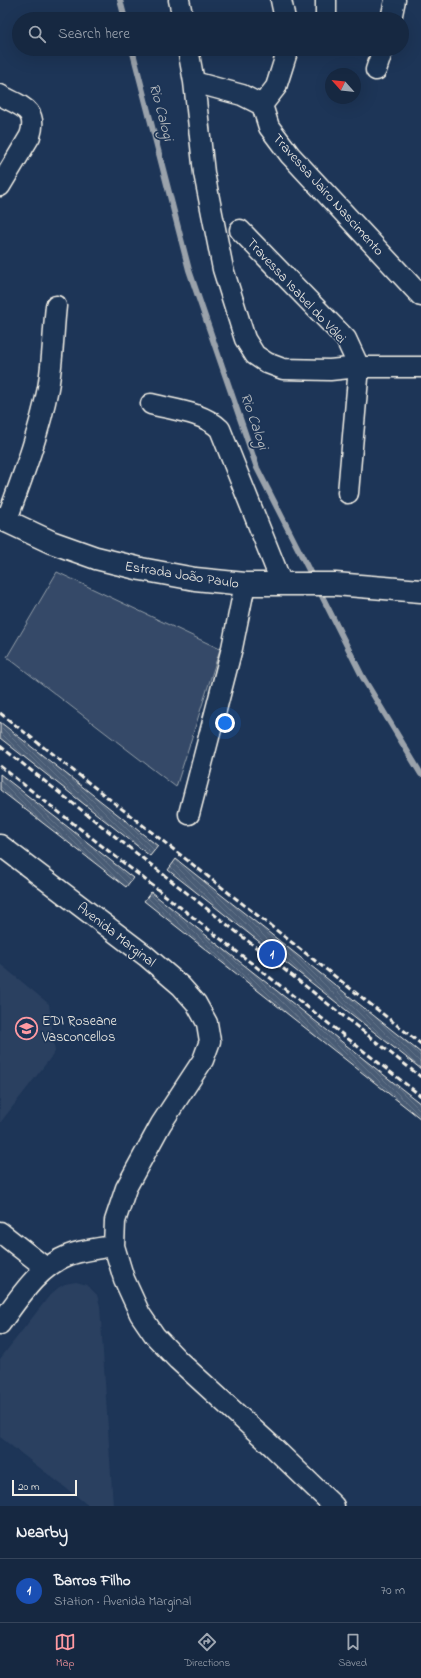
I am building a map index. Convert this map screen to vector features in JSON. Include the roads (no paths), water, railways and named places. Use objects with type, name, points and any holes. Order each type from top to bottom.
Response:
[{"type":"main road","name":"Estrada João Paulo","points":[[3,520],[51,542],[96,558],[141,569],[194,579],[245,584],[335,584],[421,589]]},
{"type":"street","points":[[179,0],[182,12]]},
{"type":"street","points":[[281,0],[284,12]]},
{"type":"street","points":[[326,0],[326,12]]},
{"type":"street","points":[[392,12],[395,0]]},
{"type":"street","points":[[189,56],[194,82],[204,173],[223,269],[245,339],[255,355],[267,363],[283,369],[330,370],[359,367],[421,366]]},
{"type":"street","points":[[194,82],[242,95],[262,105],[276,87],[286,56]]},
{"type":"street","points":[[376,70],[381,56]]},
{"type":"street","points":[[0,95],[28,110],[33,118],[34,127],[0,185]]},
{"type":"street","name":"Travessa Jairo Nascimento","points":[[262,105],[269,127],[290,155],[421,296]]},
{"type":"street","name":"Travessa Isabel do Vôlei","points":[[240,230],[346,339],[359,367],[348,493]]},
{"type":"street","points":[[3,520],[30,457],[41,422],[49,386],[56,306]]},
{"type":"street","points":[[150,404],[203,417],[220,429],[290,585]]},
{"type":"street","points":[[189,814],[232,648],[245,584]]},
{"type":"street","name":"Avenida Marginal","points":[[0,845],[146,956],[181,986],[196,1003],[207,1023],[210,1041],[203,1060],[161,1124],[126,1188],[115,1221],[114,1246]]},
{"type":"street","points":[[0,1232],[46,1268]]},
{"type":"street","points":[[0,1324],[28,1286],[46,1268],[68,1255],[85,1250],[114,1246],[124,1279],[140,1314],[155,1336],[178,1360],[273,1447],[334,1506]]},
{"type":"waterway","name":"Rio Calogi","points":[[120,0],[123,12]]},
{"type":"waterway","name":"Rio Calogi","points":[[134,56],[189,270],[257,468],[314,580]]},
{"type":"waterway","name":"Rio Calogi","points":[[318,588],[362,676],[421,774]]},
{"type":"railway","points":[[0,713],[421,1044]]},
{"type":"railway","points":[[0,746],[421,1077]]},
{"type":"railway","points":[[0,766],[421,1096]]},
{"type":"place","name":"Barros Filho","points":[[272,954]]},
{"type":"place","name":"EDI Roseane Vasconcellos","points":[[26,1028]]}]
